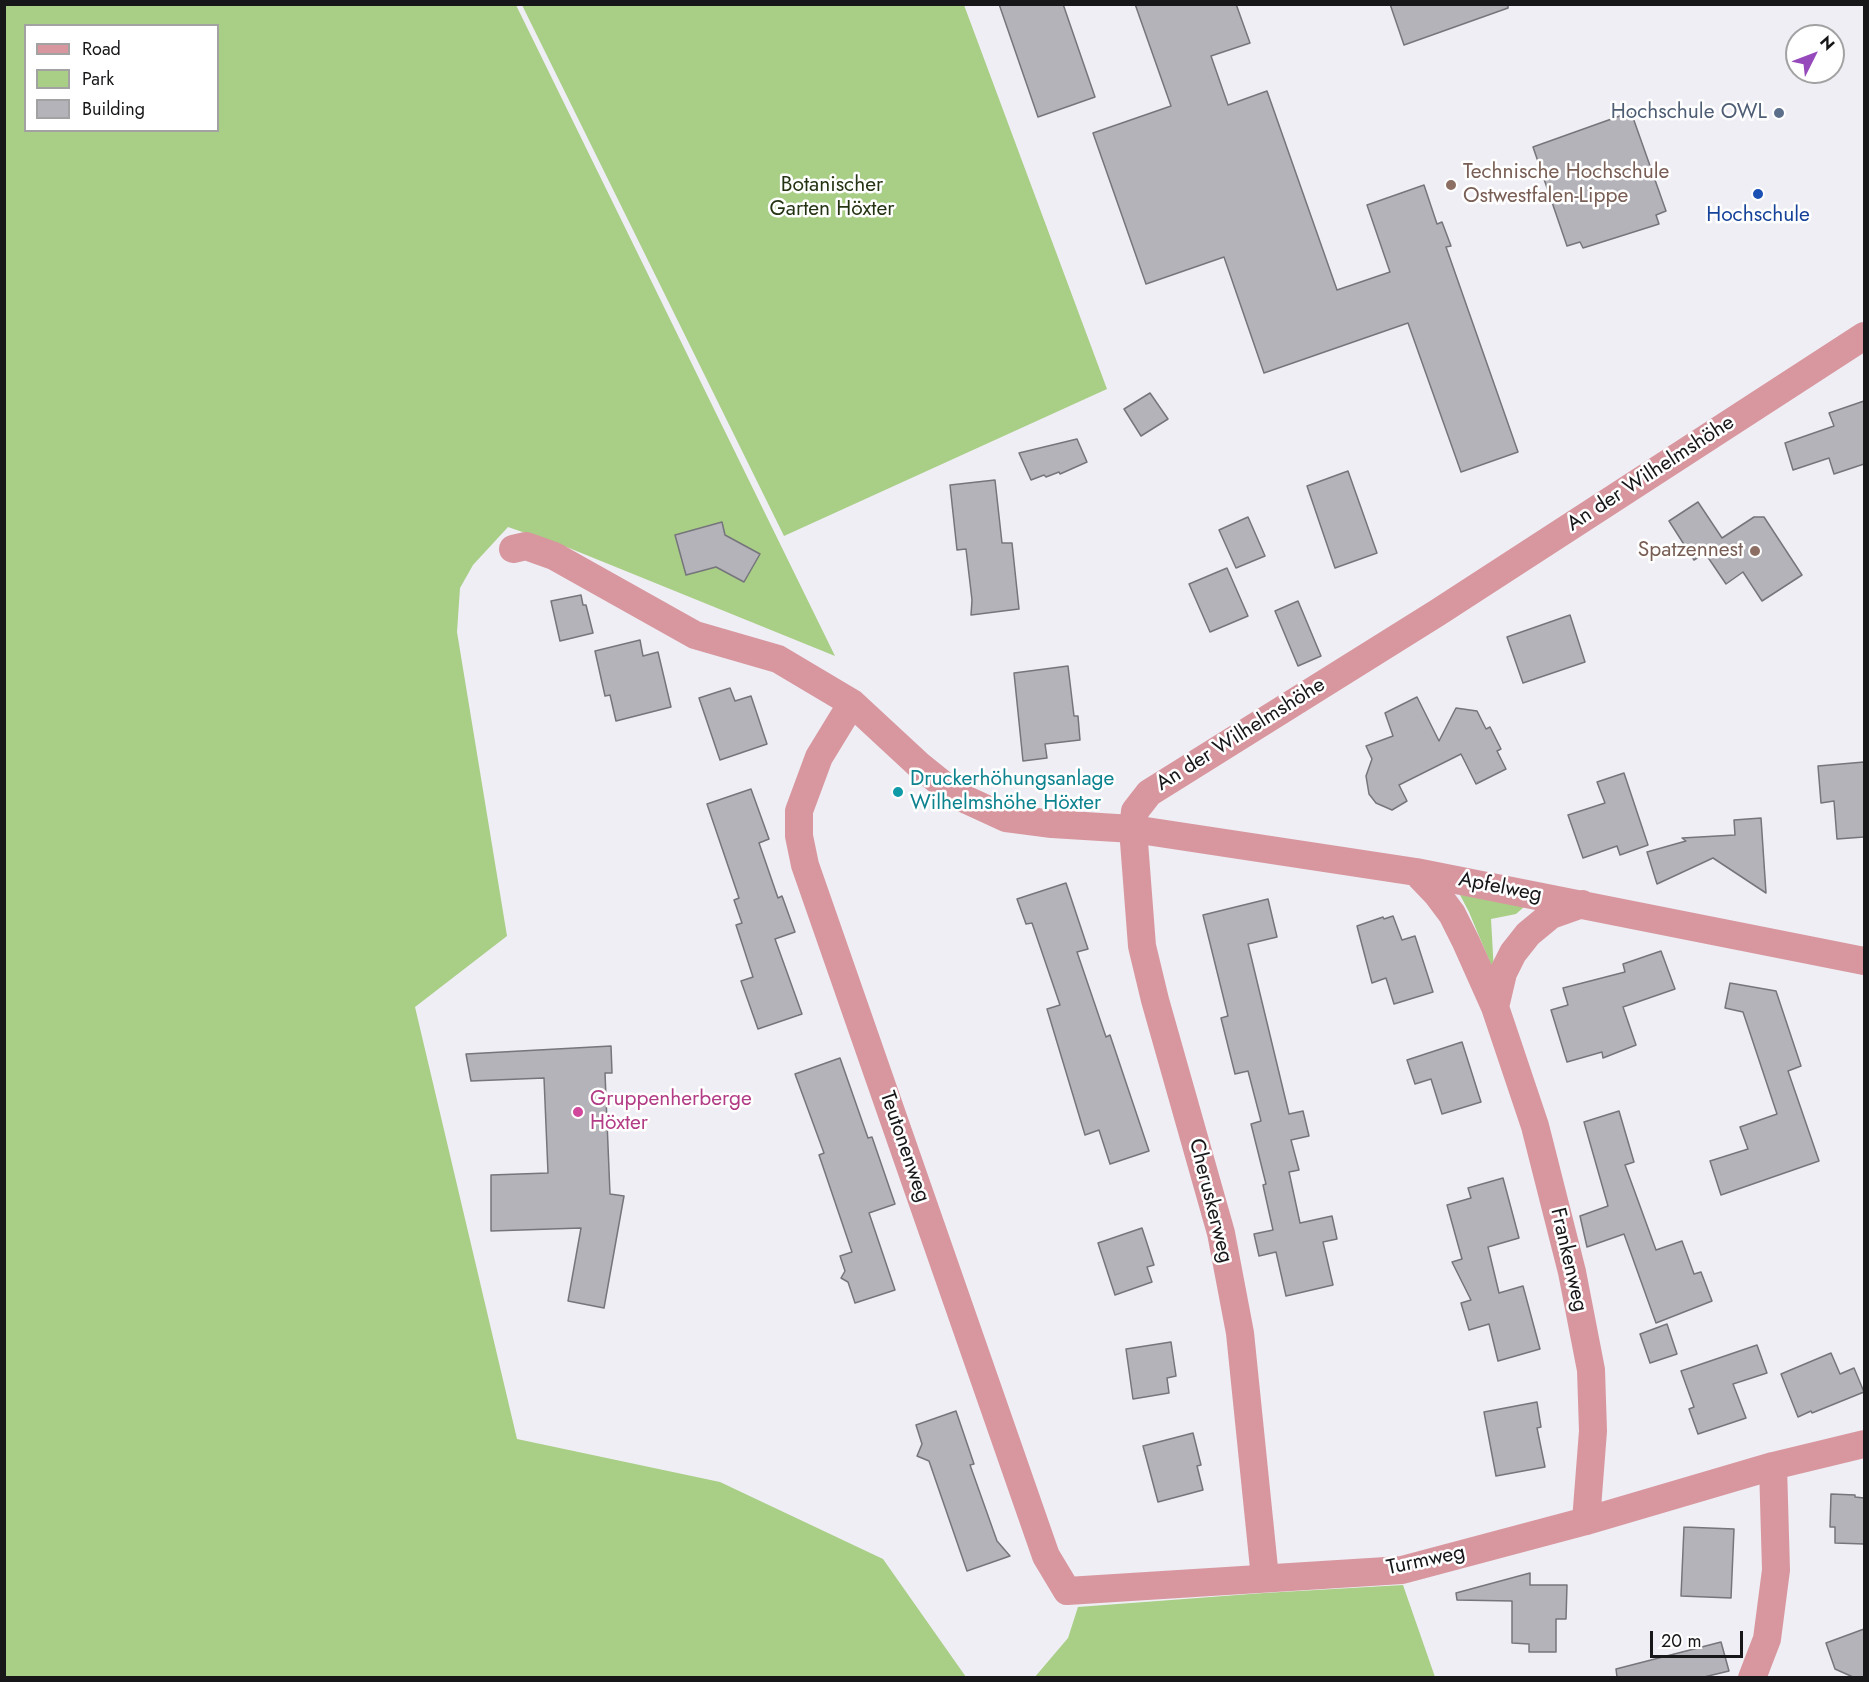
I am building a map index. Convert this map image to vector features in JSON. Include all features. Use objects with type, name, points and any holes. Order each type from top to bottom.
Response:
[{"type":"street","name":"An der Wilhelmshöhe","points":[[1133,829],[1135,811],[1149,793],[1437,613],[1864,336]]},
{"type":"street","points":[[513,549],[526,546],[554,556],[695,635],[778,659],[852,703],[920,766],[956,795],[1006,818],[1052,824],[1133,829]]},
{"type":"street","name":"Teutonenweg","points":[[852,703],[819,757],[799,811],[799,836],[805,865],[1046,1556],[1067,1591]]},
{"type":"street","name":"Apfelweg","points":[[1133,829],[1416,872],[1864,961]]},
{"type":"street","name":"Cheruskerweg","points":[[1133,829],[1142,946],[1221,1233],[1240,1333],[1265,1578]]},
{"type":"street","name":"Frankenweg","points":[[1416,872],[1452,914],[1466,942],[1495,1006],[1535,1126],[1572,1272],[1591,1370],[1593,1431],[1586,1521]]},
{"type":"street","points":[[1495,1006],[1503,973],[1513,953],[1528,934],[1551,915],[1582,904]]},
{"type":"street","name":"Turmweg","points":[[1067,1591],[1402,1569],[1586,1521],[1773,1466],[1864,1444]]},
{"type":"street","points":[[1752,1677],[1767,1639],[1776,1570],[1773,1466]]},
{"type":"green space","points":[[5,5],[516,5],[835,656],[569,548],[508,527],[473,565],[460,588],[457,632],[507,936],[415,1007],[517,1439],[720,1482],[883,1559],[966,1677],[5,1678]]},
{"type":"green space","name":"Botanischer Garten Höxter","points":[[522,5],[964,5],[1107,389],[784,536]]},
{"type":"green space","points":[[1449,874],[1541,892],[1516,914],[1491,919],[1494,972],[1469,912]]},
{"type":"green space","points":[[1403,1585],[1435,1677],[1034,1678],[1068,1638],[1078,1607]]},
{"type":"building","points":[[999,4],[1063,4],[1095,97],[1038,117]]},
{"type":"building","points":[[1135,4],[1236,4],[1250,43],[1211,56],[1228,105],[1267,91],[1337,290],[1390,272],[1367,205],[1424,185],[1437,224],[1442,222],[1451,246],[1446,247],[1518,452],[1461,472],[1408,323],[1264,373],[1224,257],[1146,284],[1093,133],[1171,106]]},
{"type":"building","points":[[1390,4],[1508,4],[1508,8],[1404,45]]},
{"type":"building","points":[[1631,112],[1666,211],[1656,215],[1659,224],[1583,248],[1580,242],[1567,246],[1533,147]]},
{"type":"building","points":[[1150,393],[1168,419],[1141,436],[1124,409]]},
{"type":"building","points":[[1864,401],[1864,464],[1834,474],[1829,458],[1793,470],[1785,443],[1834,426],[1829,413]]},
{"type":"building","points":[[1077,439],[1087,462],[1060,474],[1059,472],[1046,477],[1044,475],[1031,480],[1019,453]]},
{"type":"building","points":[[1348,471],[1377,553],[1335,568],[1307,486]]},
{"type":"building","points":[[995,480],[1002,543],[1012,543],[1019,609],[971,615],[972,600],[966,549],[957,550],[950,485]]},
{"type":"building","points":[[1698,502],[1722,538],[1754,517],[1764,517],[1802,575],[1762,601],[1743,572],[1726,584],[1705,553],[1694,560],[1669,521]]},
{"type":"building","points":[[1248,517],[1265,556],[1236,568],[1219,530]]},
{"type":"building","points":[[722,522],[725,535],[760,554],[744,582],[716,567],[686,575],[675,535]]},
{"type":"building","points":[[1227,568],[1248,616],[1210,632],[1189,584]]},
{"type":"building","points":[[581,595],[593,633],[560,641],[551,601]]},
{"type":"building","points":[[1298,601],[1321,656],[1298,666],[1275,611]]},
{"type":"building","points":[[1570,615],[1585,662],[1523,683],[1507,637]]},
{"type":"building","points":[[640,640],[643,656],[658,652],[671,707],[616,721],[610,695],[605,696],[595,651]]},
{"type":"building","points":[[1068,666],[1074,716],[1078,716],[1080,740],[1045,744],[1047,758],[1023,761],[1014,673]]},
{"type":"building","points":[[730,688],[735,701],[751,696],[767,744],[720,760],[699,698]]},
{"type":"building","points":[[1417,697],[1439,741],[1456,708],[1477,711],[1486,729],[1490,727],[1501,749],[1497,751],[1506,769],[1476,784],[1461,754],[1399,785],[1407,801],[1392,810],[1376,803],[1369,794],[1366,776],[1372,759],[1366,746],[1393,736],[1385,713]]},
{"type":"building","points":[[1864,762],[1864,837],[1837,839],[1834,801],[1821,803],[1818,766]]},
{"type":"building","points":[[1624,773],[1648,845],[1620,855],[1617,846],[1583,858],[1568,815],[1605,803],[1597,782]]},
{"type":"building","points":[[751,789],[769,839],[759,843],[778,898],[782,896],[795,932],[775,939],[802,1014],[758,1029],[741,981],[753,977],[736,925],[742,923],[734,900],[739,898],[707,804]]},
{"type":"building","points":[[1761,818],[1766,893],[1713,858],[1657,884],[1647,852],[1686,841],[1682,838],[1735,835],[1734,820]]},
{"type":"building","points":[[1066,883],[1088,949],[1077,952],[1106,1037],[1110,1035],[1149,1151],[1110,1164],[1099,1130],[1085,1135],[1047,1009],[1060,1005],[1032,923],[1026,924],[1017,899]]},
{"type":"building","points":[[1268,899],[1277,937],[1248,944],[1289,1114],[1303,1111],[1309,1136],[1291,1140],[1299,1170],[1289,1172],[1300,1223],[1332,1216],[1337,1239],[1323,1242],[1333,1285],[1286,1296],[1276,1252],[1259,1256],[1254,1234],[1273,1230],[1263,1185],[1266,1184],[1251,1124],[1261,1121],[1248,1071],[1235,1074],[1221,1018],[1228,1016],[1203,915]]},
{"type":"building","points":[[1393,916],[1402,940],[1415,936],[1433,992],[1394,1004],[1386,978],[1372,983],[1357,926]]},
{"type":"building","points":[[1661,951],[1675,989],[1623,1007],[1636,1045],[1603,1058],[1602,1052],[1567,1062],[1551,1010],[1568,1005],[1563,988],[1625,972],[1623,964]]},
{"type":"building","points":[[1730,983],[1776,991],[1801,1066],[1788,1071],[1819,1161],[1721,1195],[1710,1161],[1748,1149],[1740,1127],[1777,1114],[1743,1012],[1725,1008]]},
{"type":"building","points":[[1462,1042],[1481,1102],[1442,1114],[1431,1079],[1415,1084],[1407,1060]]},
{"type":"building","points":[[611,1046],[612,1073],[605,1073],[610,1194],[624,1196],[604,1308],[568,1301],[581,1228],[491,1231],[491,1175],[548,1173],[544,1078],[471,1081],[466,1054]]},
{"type":"building","points":[[840,1058],[868,1138],[872,1137],[895,1204],[869,1213],[895,1290],[855,1303],[848,1282],[841,1278],[845,1271],[840,1256],[852,1252],[819,1155],[824,1153],[795,1074]]},
{"type":"building","points":[[1619,1111],[1634,1162],[1625,1165],[1656,1250],[1682,1241],[1694,1274],[1701,1272],[1712,1301],[1656,1323],[1624,1234],[1587,1247],[1580,1216],[1608,1206],[1584,1122]]},
{"type":"building","points":[[1503,1178],[1519,1238],[1488,1247],[1499,1293],[1523,1286],[1540,1349],[1498,1361],[1489,1324],[1469,1330],[1461,1303],[1471,1300],[1452,1262],[1462,1259],[1447,1205],[1471,1198],[1468,1188]]},
{"type":"building","points":[[1142,1228],[1154,1265],[1147,1267],[1152,1282],[1115,1295],[1098,1243]]},
{"type":"building","points":[[1667,1324],[1677,1354],[1650,1363],[1640,1334]]},
{"type":"building","points":[[1171,1342],[1176,1376],[1167,1378],[1169,1393],[1133,1399],[1126,1349]]},
{"type":"building","points":[[1757,1345],[1767,1373],[1733,1384],[1746,1418],[1698,1434],[1689,1409],[1694,1407],[1681,1371]]},
{"type":"building","points":[[1831,1353],[1840,1374],[1854,1368],[1864,1392],[1798,1417],[1781,1374]]},
{"type":"building","points":[[1537,1402],[1541,1427],[1537,1428],[1545,1467],[1496,1476],[1484,1412]]},
{"type":"building","points":[[956,1411],[974,1464],[970,1465],[997,1541],[1010,1556],[967,1571],[929,1461],[917,1456],[922,1444],[916,1425]]},
{"type":"building","points":[[1193,1433],[1201,1465],[1197,1466],[1203,1490],[1158,1502],[1143,1446]]},
{"type":"building","points":[[1831,1494],[1855,1495],[1855,1497],[1864,1498],[1864,1544],[1835,1543],[1835,1527],[1830,1527]]},
{"type":"building","points":[[1684,1527],[1734,1529],[1731,1598],[1681,1596]]},
{"type":"building","points":[[1530,1573],[1530,1585],[1567,1585],[1566,1619],[1556,1619],[1556,1652],[1529,1652],[1529,1644],[1512,1643],[1512,1601],[1457,1600],[1456,1593]]},
{"type":"building","points":[[1864,1629],[1864,1677],[1853,1677],[1835,1669],[1826,1643]]},
{"type":"building","points":[[1721,1642],[1729,1671],[1704,1677],[1617,1677],[1616,1669]]},
{"type":"place","name":"Hochschule OWL","points":[[1779,113]]},
{"type":"place","name":"Technische Hochschule Ostwestfalen-Lippe","points":[[1451,185]]},
{"type":"place","name":"Hochschule","points":[[1758,194]]},
{"type":"place","name":"Spatzennest","points":[[1755,551]]},
{"type":"place","name":"Druckerhöhungsanlage Wilhelmshöhe Höxter","points":[[898,792]]},
{"type":"place","name":"Gruppenherberge Höxter","points":[[578,1112]]}]
